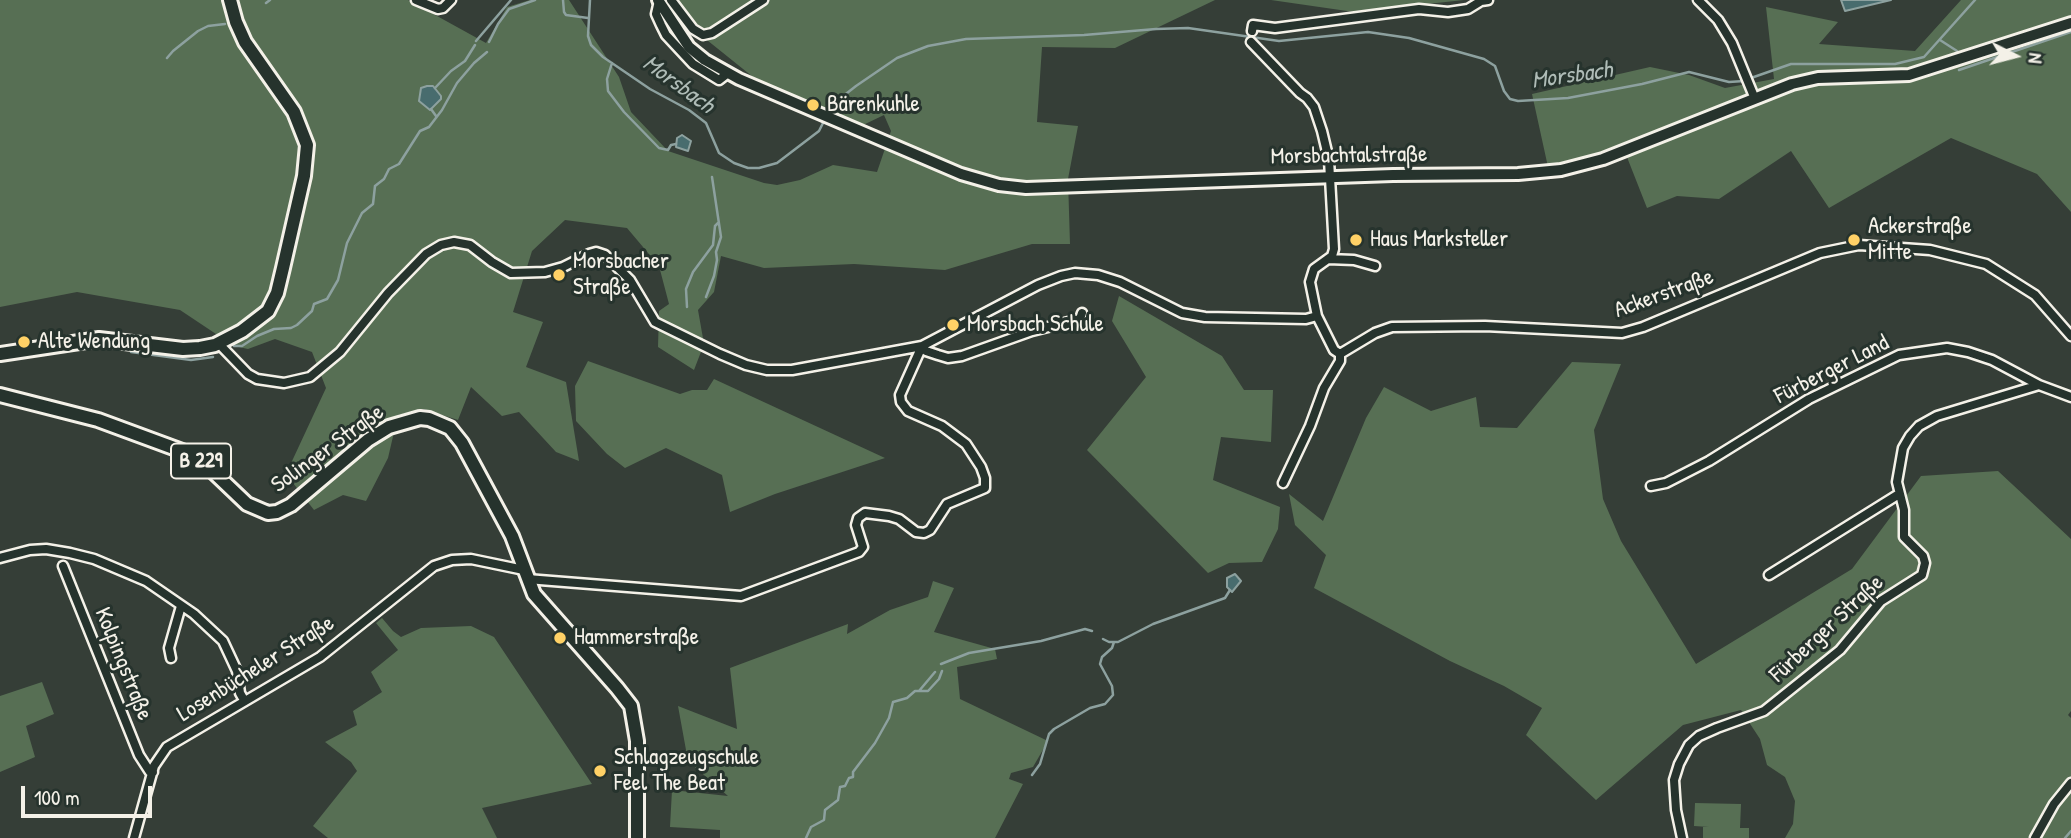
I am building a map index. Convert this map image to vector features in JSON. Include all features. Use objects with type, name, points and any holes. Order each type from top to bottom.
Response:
[{"type":"main road","points":[[0,354],[99,339],[183,349],[215,345],[257,321],[268,311],[275,298],[307,153],[305,139],[294,112],[245,42],[230,0]]},
{"type":"main road","name":"Morsbachtalstraße","points":[[659,0],[689,47],[728,73],[961,174],[1012,187],[1518,174],[1562,170],[1603,159],[1792,84],[1818,78],[1909,75],[2071,23]]},
{"type":"main road","name":"Solinger Straße","points":[[0,396],[98,420],[182,451],[203,462],[247,504],[268,513],[278,512],[291,505],[379,432],[403,421],[429,419],[450,428],[462,443],[512,536],[526,575],[543,607],[631,706],[637,741],[637,838]]},
{"type":"street","points":[[416,0],[438,9],[451,0]]},
{"type":"street","points":[[671,0],[693,29],[704,35],[712,33],[763,0]]},
{"type":"street","points":[[1252,28],[1275,28],[1419,9],[1448,12],[1468,9],[1488,0]]},
{"type":"street","points":[[1698,0],[1718,20],[1732,43],[1755,99]]},
{"type":"street","points":[[1251,42],[1314,107],[1326,146],[1329,178],[1334,249],[1332,256],[1314,269],[1310,278],[1317,316],[1334,351],[1340,354],[1340,360],[1324,388],[1310,426],[1283,483]]},
{"type":"street","points":[[215,345],[220,346],[248,374],[257,379],[284,383],[310,377],[340,352],[388,293],[426,254],[442,245],[463,242],[511,272],[545,272],[596,252],[606,255],[630,280],[655,322],[720,355],[757,367],[792,370],[922,346],[1038,285],[1075,273],[1098,275],[1120,282],[1182,313],[1205,317],[1307,319],[1317,316]]},
{"type":"street","name":"Ackerstraße","points":[[1340,354],[1375,333],[1392,327],[1464,325],[1622,332],[1643,327],[1820,253],[1859,245],[1922,249],[1986,264],[2035,295],[2071,336]]},
{"type":"street","points":[[1328,259],[1354,260],[1376,266]]},
{"type":"street","points":[[922,346],[926,351],[948,358],[962,356],[1032,331],[1080,319],[1082,313]]},
{"type":"street","points":[[526,575],[741,596],[859,552],[863,547],[856,525],[858,517],[865,513],[899,519],[916,532],[924,533],[930,530],[947,504],[985,488],[985,478],[971,451],[961,440],[942,426],[908,411],[901,402],[900,395],[922,346]]},
{"type":"street","name":"Fürberger Land","points":[[1650,486],[1666,483],[1709,461],[1809,399],[1899,355],[1947,348],[1968,352],[1992,360],[2039,385]]},
{"type":"street","points":[[2039,385],[2071,397]]},
{"type":"street","name":"Fürberger Straße","points":[[1682,838],[1676,810],[1674,780],[1689,745],[1699,736],[1764,711],[1832,657],[1888,594],[1922,575],[1925,563],[1923,556],[1903,537],[1904,510],[1897,482],[1903,448],[1919,426],[1937,416],[2039,385]]},
{"type":"street","points":[[1769,575],[1899,494]]},
{"type":"street","points":[[0,558],[46,549],[94,559],[146,581],[210,628],[223,641],[237,671],[244,701]]},
{"type":"street","name":"Losenbücheler Straße","points":[[134,838],[158,757],[167,747],[320,657],[434,566],[471,559],[526,575]]},
{"type":"street","name":"Kolpingstraße","points":[[63,566],[139,755],[150,772],[153,772]]},
{"type":"street","points":[[171,658],[169,648],[181,606]]},
{"type":"street","points":[[2035,838],[2054,804],[2071,783]]},
{"type":"green space","points":[[0,0],[408,0],[486,43],[507,7],[530,0],[569,0],[619,77],[631,112],[668,151],[777,185],[800,180],[833,165],[877,172],[891,131],[884,115],[861,126],[753,77],[682,20],[669,0],[1215,0],[1115,48],[1042,47],[1037,122],[1078,126],[1068,179],[1070,244],[1032,244],[945,270],[854,264],[764,268],[721,256],[714,292],[698,310],[704,344],[694,370],[658,347],[659,311],[669,304],[659,266],[627,228],[565,220],[532,251],[513,312],[543,322],[526,367],[566,382],[579,461],[556,452],[519,412],[502,416],[471,387],[458,420],[423,409],[398,415],[388,458],[366,501],[343,495],[314,510],[286,474],[326,388],[312,352],[275,339],[248,349],[234,346],[180,310],[77,292],[0,307]]},
{"type":"green space","points":[[1271,0],[1464,0],[1354,12]]},
{"type":"green space","points":[[1961,0],[2071,0],[2071,212],[2037,174],[1951,138],[1829,208],[1791,151],[1719,199],[1677,196],[1647,208],[1623,147],[1601,157],[1548,167],[1532,94],[1650,67],[1689,75],[1725,88],[1774,79],[1766,7],[1838,22],[1819,44],[1915,51]]},
{"type":"green space","points":[[1119,296],[1222,356],[1244,390],[1273,390],[1271,442],[1221,437],[1213,480],[1280,507],[1278,529],[1262,562],[1229,563],[1208,573],[1087,450],[1146,377],[1112,321]]},
{"type":"green space","points":[[588,361],[680,394],[692,390],[707,390],[714,379],[885,458],[775,494],[730,512],[722,475],[666,448],[625,468],[607,454],[576,421],[575,386]]},
{"type":"green space","points":[[1572,362],[1621,364],[1594,430],[1603,499],[1621,541],[1696,664],[1852,569],[1921,476],[1998,471],[2071,539],[2071,711],[2068,715],[2071,718],[2071,838],[1785,838],[1793,824],[1795,801],[1785,777],[1767,765],[1760,739],[1741,710],[1683,725],[1596,800],[1526,735],[1542,708],[1314,588],[1326,555],[1295,525],[1289,494],[1323,521],[1366,418],[1384,387],[1431,411],[1476,397],[1480,427],[1517,428]]},
{"type":"green space","points":[[933,581],[954,588],[934,632],[995,649],[997,659],[957,667],[960,699],[1048,741],[1033,767],[1011,773],[1009,779],[1023,784],[995,838],[720,838],[720,830],[670,827],[672,790],[728,796],[688,761],[678,706],[737,729],[730,668],[848,624],[847,634],[890,610],[928,597]]},
{"type":"green space","points":[[382,618],[401,637],[421,628],[471,626],[494,637],[592,784],[482,808],[497,838],[328,838],[313,826],[357,771],[351,762],[325,742],[357,725],[353,711],[382,692],[371,672],[398,650],[376,623]]},
{"type":"green space","points":[[42,682],[54,714],[26,726],[35,757],[0,772],[0,696]]},
{"type":"green space","points":[[1695,803],[1741,804],[1740,828],[1749,828],[1749,838],[1703,838],[1703,827],[1709,827],[1694,826]]},
{"type":"water","points":[[1841,0],[1891,0],[1845,11]]},
{"type":"water","points":[[433,86],[441,96],[430,110],[419,101],[421,88]]},
{"type":"water","points":[[682,135],[691,141],[688,151],[676,147],[677,138]]},
{"type":"water","points":[[1235,574],[1241,581],[1232,592],[1227,587],[1227,578]]},
{"type":"waterway","points":[[266,3],[270,0]]},
{"type":"waterway","points":[[476,41],[511,0]]},
{"type":"waterway","points":[[489,42],[509,9],[535,0]]},
{"type":"waterway","points":[[563,0],[566,15],[588,18]]},
{"type":"waterway","name":"Morsbach","points":[[590,0],[588,36],[591,45],[603,57],[650,89],[689,110],[706,123],[719,153],[734,163],[748,168],[777,163],[819,131],[825,119]]},
{"type":"waterway","name":"Morsbach","points":[[1751,78],[1791,64],[1895,64],[1924,57],[1975,0]]},
{"type":"waterway","points":[[167,58],[198,31],[208,26],[225,24]]},
{"type":"waterway","name":"Morsbach","points":[[828,113],[833,104],[897,58],[928,46],[966,39],[1084,35],[1156,29],[1188,28],[1279,41],[1368,32],[1409,38],[1484,59],[1495,66],[1504,91],[1510,99],[1518,101],[1568,98],[1689,72],[1729,82],[1744,81]]},
{"type":"waterway","points":[[1959,70],[2071,32]]},
{"type":"waterway","points":[[1940,40],[1957,51]]},
{"type":"waterway","points":[[435,88],[465,61],[475,45]]},
{"type":"waterway","points":[[234,346],[242,346],[274,329],[297,325],[312,311],[314,304],[327,299],[338,280],[347,243],[362,213],[373,204],[375,186],[384,179],[389,169],[399,164],[420,131],[429,127],[442,110],[457,83],[487,52]]},
{"type":"waterway","points":[[612,63],[607,79],[608,91],[624,112],[659,148],[668,150],[671,145],[676,144]]},
{"type":"waterway","points":[[431,109],[436,116]]},
{"type":"waterway","points":[[706,297],[714,276],[716,252],[721,237],[712,177]]},
{"type":"waterway","points":[[687,307],[686,289],[693,272],[713,245],[715,226],[718,223]]},
{"type":"waterway","points":[[131,352],[191,360],[213,357]]},
{"type":"waterway","points":[[1103,639],[1118,642],[1153,624],[1225,598],[1230,590]]},
{"type":"waterway","points":[[941,664],[969,653],[1041,641],[1085,629],[1092,631]]},
{"type":"waterway","points":[[1032,775],[1040,764],[1049,734],[1054,729],[1090,708],[1105,704],[1113,695],[1112,686],[1100,664],[1114,642]]},
{"type":"waterway","points":[[806,838],[811,827],[824,820],[825,810],[838,800],[840,787],[845,786],[849,778],[853,777],[853,772],[875,743],[889,718],[893,702],[907,698],[915,691],[928,691],[939,679],[942,671]]},
{"type":"waterway","points":[[919,691],[935,672]]},
{"type":"waterway","points":[[2065,838],[2071,831]]},
{"type":"place","name":"Bärenkuhle","points":[[813,105]]},
{"type":"place","name":"Haus Marksteller","points":[[1356,240]]},
{"type":"place","name":"Ackerstraße Mitte","points":[[1854,240]]},
{"type":"place","name":"Morsbacher Straße","points":[[559,275]]},
{"type":"place","name":"Morsbach Schule","points":[[953,325]]},
{"type":"place","name":"Alte Wendung","points":[[24,342]]},
{"type":"place","name":"Hammerstraße","points":[[560,638]]},
{"type":"place","name":"Schlagzeugschule Feel The Beat","points":[[600,771]]}]
